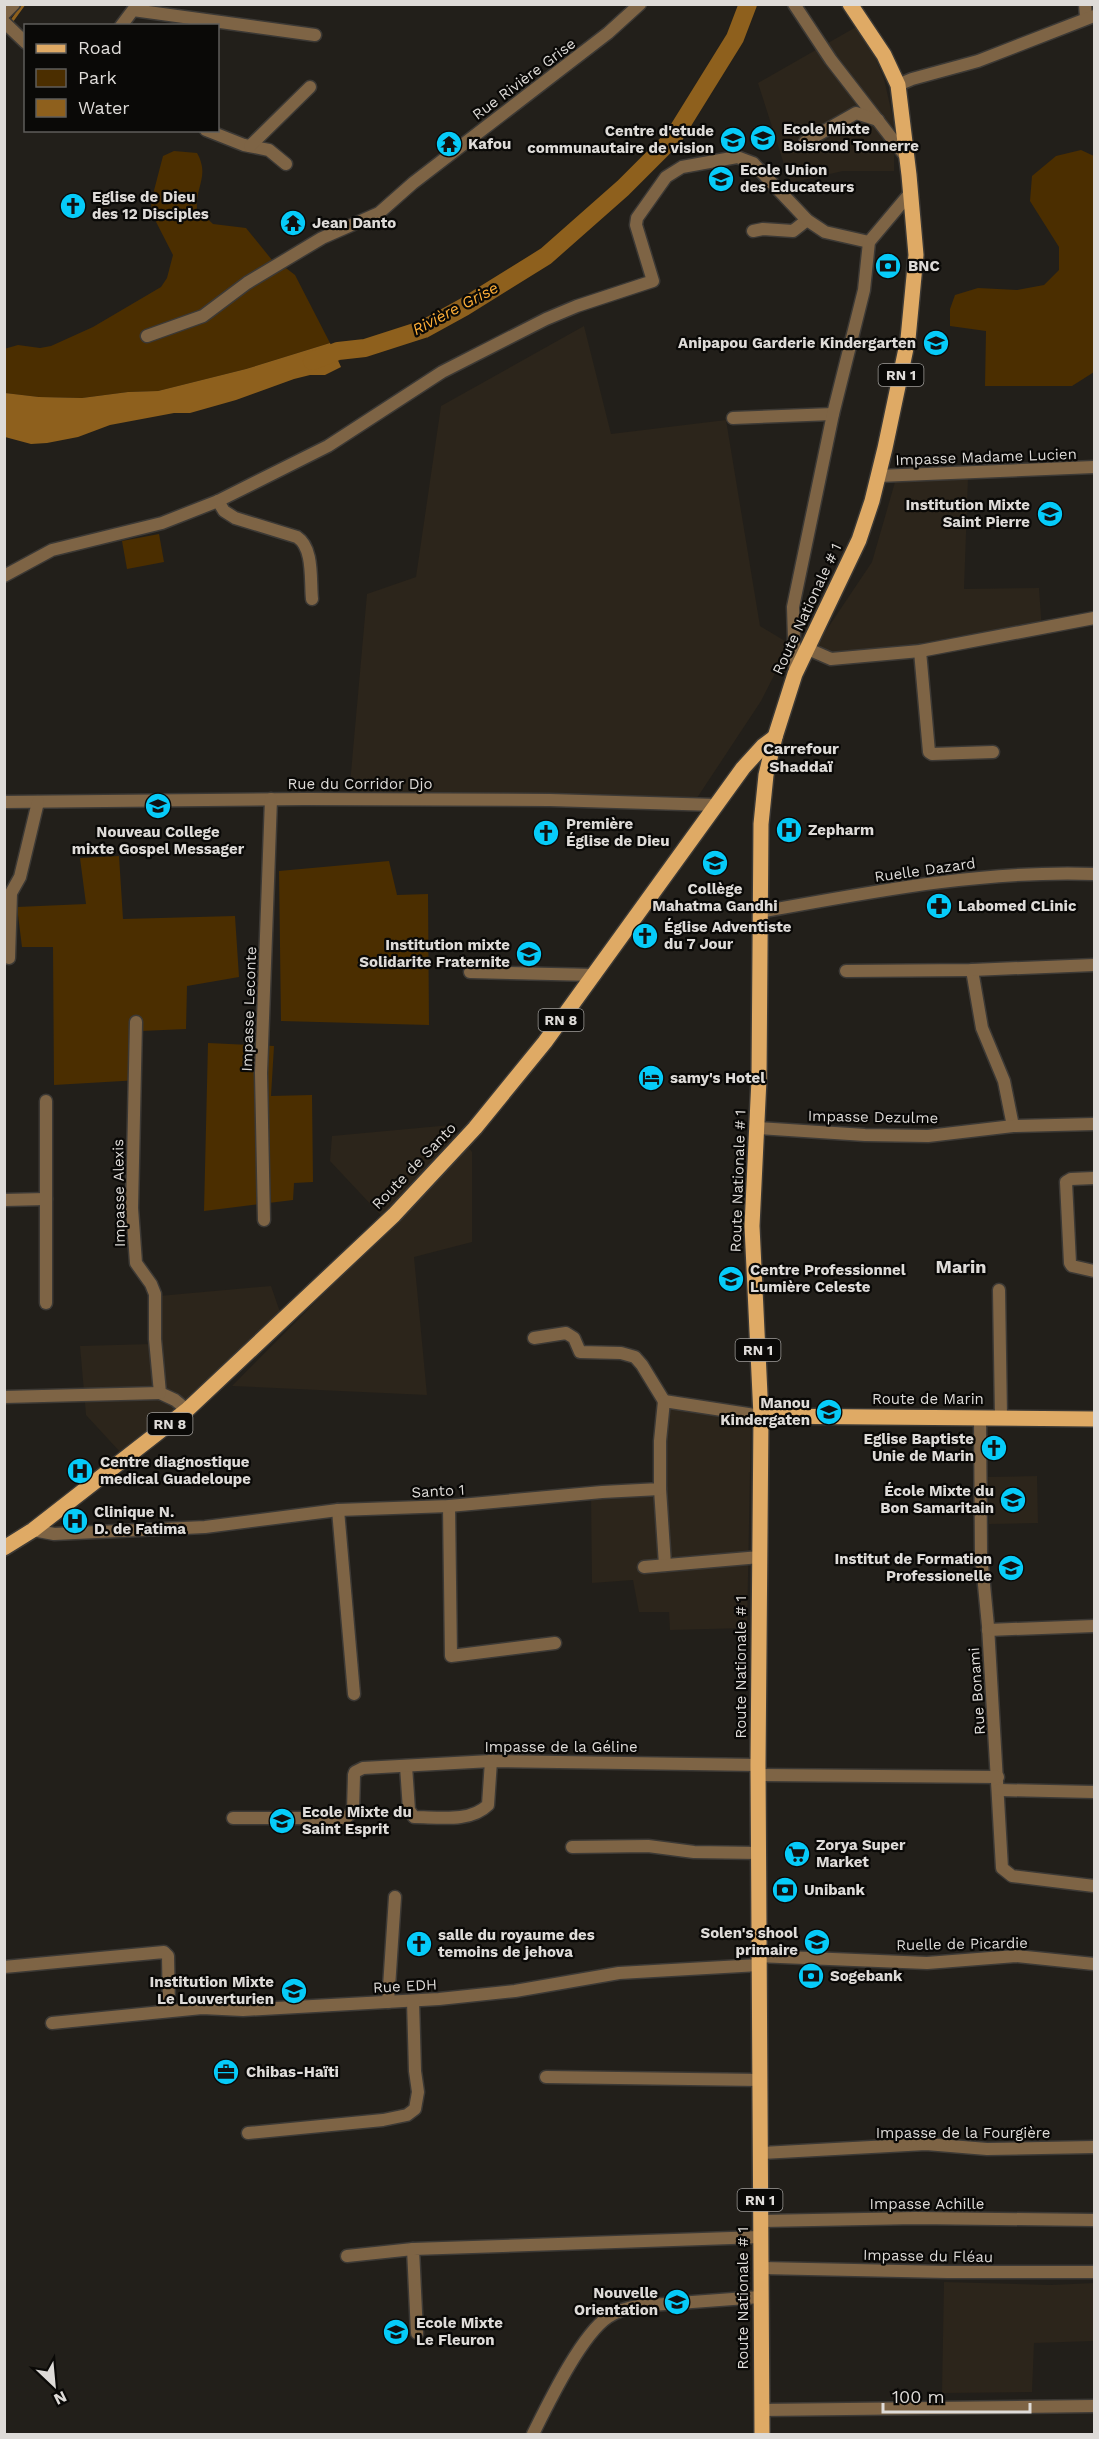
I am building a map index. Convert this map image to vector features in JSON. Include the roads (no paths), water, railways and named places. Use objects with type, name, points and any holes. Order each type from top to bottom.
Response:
[{"type":"main road","name":"Route Nationale # 1","points":[[762,2434],[758,1770],[761,1416],[752,1226],[758,1128],[761,824],[766,775],[775,737],[795,674],[859,540],[878,476],[908,339],[916,255],[908,159],[898,86],[884,55],[850,4]]},
{"type":"main road","name":"Route de Santo","points":[[4,1548],[33,1530],[188,1410],[394,1215],[475,1128],[595,975],[753,756],[775,737]]},
{"type":"main road","name":"Route de Marin","points":[[761,1416],[1095,1419]]},
{"type":"street","points":[[4,14],[14,4]]},
{"type":"street","name":"Rue Rivière Grise","points":[[147,336],[203,316],[247,283],[322,237],[379,213],[432,168],[608,33],[640,4]]},
{"type":"street","points":[[898,86],[912,79],[978,61],[1090,17],[1085,4]]},
{"type":"street","points":[[796,8],[831,60],[908,159]]},
{"type":"street","points":[[123,24],[133,10],[315,35]]},
{"type":"street","points":[[4,22],[24,41]]},
{"type":"street","points":[[250,146],[310,87]]},
{"type":"street","points":[[805,142],[856,113],[878,120]]},
{"type":"street","points":[[212,132],[250,146],[269,150],[286,164]]},
{"type":"street","points":[[4,576],[52,550],[162,523],[218,501],[328,446],[442,372],[546,319],[577,306],[653,281],[636,225],[637,218],[666,177],[682,167],[736,157],[745,158],[753,163],[807,220],[825,232],[869,242]]},
{"type":"street","points":[[795,674],[793,607],[833,414],[864,290],[869,242],[911,192]]},
{"type":"street","points":[[753,231],[763,229],[793,231],[807,220]]},
{"type":"street","points":[[734,418],[833,414]]},
{"type":"street","name":"Impasse Madame Lucien","points":[[878,476],[1095,467]]},
{"type":"street","points":[[218,501],[224,511],[235,518],[297,537],[304,542],[308,550],[312,599]]},
{"type":"street","points":[[808,649],[831,659],[920,651],[1095,618]]},
{"type":"street","points":[[920,651],[929,752],[932,754],[993,752]]},
{"type":"street","name":"Rue du Corridor Djo","points":[[4,802],[271,799],[550,800],[716,805]]},
{"type":"street","name":"Impasse Leconte","points":[[264,1220],[261,1073],[271,799]]},
{"type":"street","points":[[9,958],[10,893],[20,878],[38,802]]},
{"type":"street","name":"Ruelle Dazard","points":[[760,912],[896,888],[972,878],[1044,872],[1095,874]]},
{"type":"street","points":[[846,971],[972,970],[1095,965]]},
{"type":"street","points":[[972,970],[982,1028],[1004,1081],[1013,1126]]},
{"type":"street","points":[[470,972],[595,975]]},
{"type":"street","name":"Impasse Alexis","points":[[136,1022],[132,1208],[136,1263],[151,1284],[155,1294],[160,1393]]},
{"type":"street","points":[[46,1101],[46,1303]]},
{"type":"street","name":"Impasse Dezulme","points":[[758,1128],[865,1135],[928,1136],[1013,1126],[1095,1124]]},
{"type":"street","points":[[1095,1178],[1071,1179],[1066,1182],[1065,1198],[1070,1263],[1072,1266],[1095,1271]]},
{"type":"street","points":[[4,1200],[46,1199]]},
{"type":"street","points":[[999,1290],[1001,1417]]},
{"type":"street","points":[[534,1338],[566,1333],[574,1338],[580,1352],[627,1353],[642,1365],[663,1401],[660,1489],[665,1565]]},
{"type":"street","points":[[4,1397],[160,1393],[175,1400],[188,1410]]},
{"type":"street","points":[[663,1401],[761,1416]]},
{"type":"street","name":"Rue Bonami","points":[[980,1417],[981,1554],[988,1630],[1002,1868],[1012,1876],[1095,1886]]},
{"type":"street","name":"Santo 1","points":[[33,1530],[54,1534],[205,1527],[338,1510],[449,1506],[660,1489]]},
{"type":"street","points":[[449,1506],[451,1656],[555,1643]]},
{"type":"street","points":[[338,1510],[354,1694]]},
{"type":"street","points":[[644,1567],[760,1557]]},
{"type":"street","points":[[988,1630],[1095,1626]]},
{"type":"street","points":[[406,1766],[411,1814],[414,1817],[462,1817],[488,1805],[491,1761]]},
{"type":"street","name":"Impasse de la Géline","points":[[233,1818],[346,1818],[353,1811],[355,1772],[363,1768],[491,1761],[758,1770],[1095,1792]]},
{"type":"street","points":[[572,1847],[648,1846],[694,1852],[759,1853]]},
{"type":"street","points":[[388,2002],[395,1896]]},
{"type":"street","points":[[4,1967],[164,1952],[168,1956],[170,2010]]},
{"type":"street","name":"Ruelle de Picardie","points":[[759,1961],[927,1963],[1016,1956],[1095,1964]]},
{"type":"street","name":"Rue EDH","points":[[52,2023],[202,2007],[243,2010],[413,2001],[515,1991],[619,1972],[759,1961]]},
{"type":"street","points":[[248,2133],[383,2120],[407,2115],[415,2109],[418,2092],[415,2072],[413,2001]]},
{"type":"street","points":[[546,2077],[761,2080]]},
{"type":"street","name":"Impasse de la Fourgière","points":[[760,2153],[926,2145],[987,2149],[1095,2147]]},
{"type":"street","name":"Impasse Achille","points":[[347,2256],[413,2249],[916,2218],[1095,2220]]},
{"type":"street","points":[[413,2249],[417,2333]]},
{"type":"street","name":"Impasse du Fléau","points":[[762,2268],[1095,2272]]},
{"type":"street","points":[[533,2434],[554,2391],[594,2329],[608,2317],[623,2309],[638,2306],[760,2297]]},
{"type":"street","points":[[762,2410],[1095,2406]]},
{"type":"water","points":[[330,343],[341,367],[325,375],[310,375],[294,379],[236,400],[190,413],[174,413],[110,425],[78,437],[31,444],[5,437],[5,393],[82,398],[158,391],[246,369]]},
{"type":"waterway","points":[[11,22],[24,4]]},
{"type":"waterway","name":"Rivière Grise","points":[[312,361],[338,351],[365,348],[424,329],[546,256],[623,188],[673,138],[735,38],[748,4]]},
{"type":"place","name":"Ecole Mixte Boisrond Tonnerre","points":[[763,138]]},
{"type":"place","name":"Centre d'etude communautaire de vision","points":[[733,140]]},
{"type":"place","name":"Kafou","points":[[449,144]]},
{"type":"place","name":"Ecole Union des Educateurs","points":[[721,179]]},
{"type":"place","name":"Eglise de Dieu des 12 Disciples","points":[[73,206]]},
{"type":"place","name":"Jean Danto","points":[[293,223]]},
{"type":"place","name":"BNC","points":[[888,266]]},
{"type":"place","name":"Anipapou Garderie Kindergarten","points":[[936,343]]},
{"type":"place","name":"Institution Mixte Saint Pierre","points":[[1050,514]]},
{"type":"place","name":"Nouveau College mixte Gospel Messager","points":[[158,806]]},
{"type":"place","name":"Zepharm","points":[[789,830]]},
{"type":"place","name":"Première Église de Dieu","points":[[546,833]]},
{"type":"place","name":"Collège Mahatma Gandhi","points":[[715,863]]},
{"type":"place","name":"Labomed CLinic","points":[[939,906]]},
{"type":"place","name":"Église Adventiste du 7 Jour","points":[[645,936]]},
{"type":"place","name":"Institution mixte Solidarite Fraternite","points":[[529,954]]},
{"type":"place","name":"samy's Hotel","points":[[651,1078]]},
{"type":"place","name":"Centre Professionnel Lumière Celeste","points":[[731,1279]]},
{"type":"place","name":"Manou Kindergaten","points":[[829,1412]]},
{"type":"place","name":"Eglise Baptiste Unie de Marin","points":[[994,1448]]},
{"type":"place","name":"Centre diagnostique medical Guadeloupe","points":[[80,1471]]},
{"type":"place","name":"École Mixte du Bon Samaritain","points":[[1013,1500]]},
{"type":"place","name":"Clinique N. D. de Fatima","points":[[75,1521]]},
{"type":"place","name":"Institut de Formation Professionelle","points":[[1011,1568]]},
{"type":"place","name":"Ecole Mixte du Saint Esprit","points":[[282,1821]]},
{"type":"place","name":"Zorya Super Market","points":[[797,1854]]},
{"type":"place","name":"Unibank","points":[[785,1890]]},
{"type":"place","name":"Solen's shool primaire","points":[[817,1942]]},
{"type":"place","name":"salle du royaume des temoins de jehova","points":[[419,1944]]},
{"type":"place","name":"Sogebank","points":[[811,1976]]},
{"type":"place","name":"Institution Mixte Le Louverturien","points":[[294,1991]]},
{"type":"place","name":"Chibas-Haïti","points":[[226,2072]]},
{"type":"place","name":"Nouvelle Orientation","points":[[677,2302]]},
{"type":"place","name":"Ecole Mixte Le Fleuron","points":[[396,2332]]},
{"type":"district","name":"Carrefour Shaddaï","points":[[801,757]]},
{"type":"district","name":"Marin","points":[[961,1267]]}]
